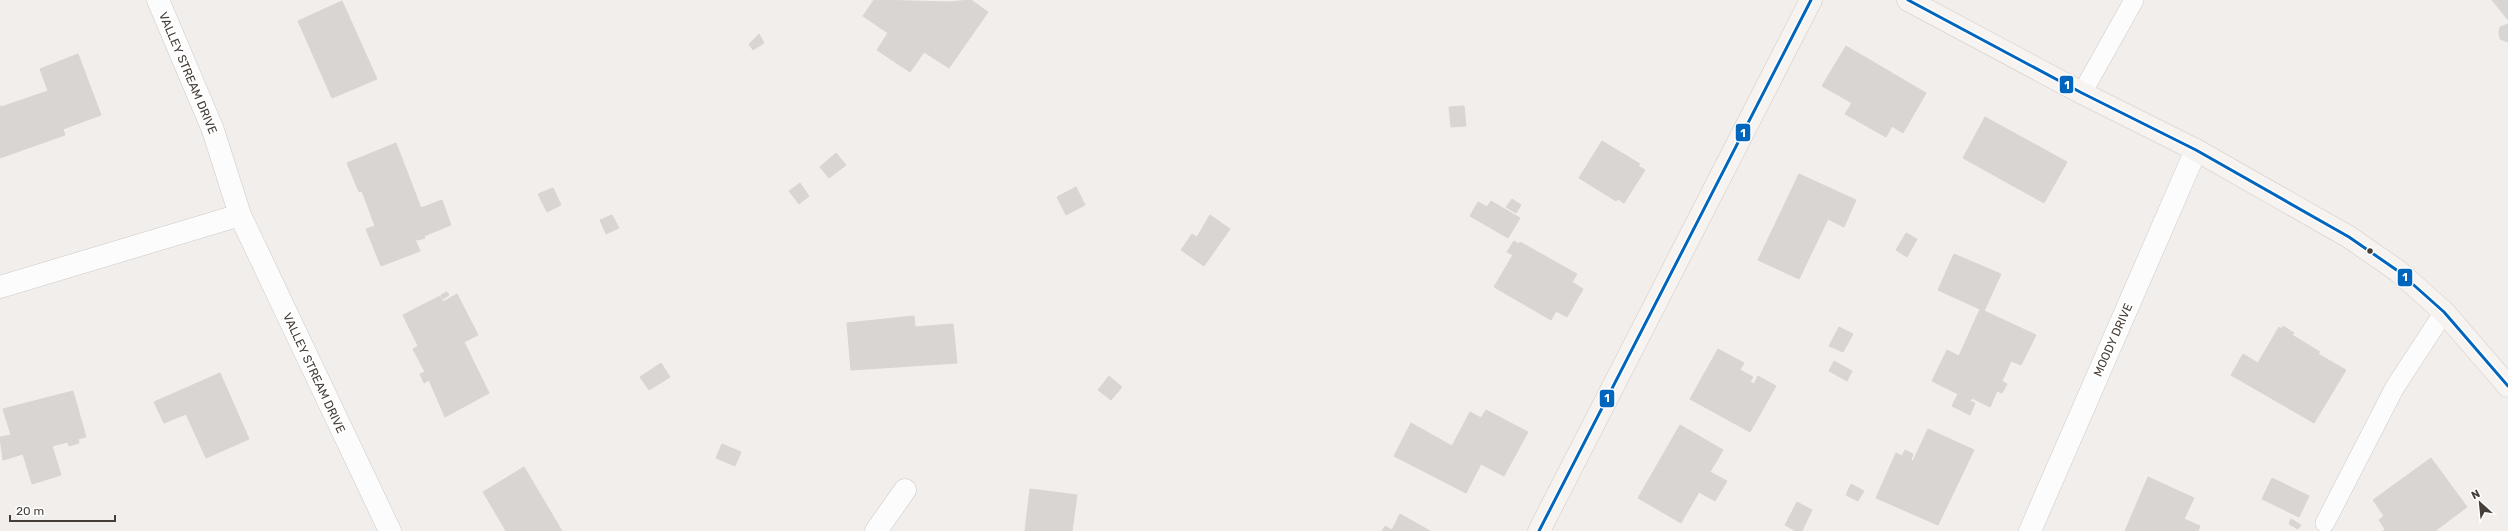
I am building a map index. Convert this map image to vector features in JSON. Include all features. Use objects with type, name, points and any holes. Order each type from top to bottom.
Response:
[{"type":"street","name":"VALLEY STREAM DRIVE","points":[[158,0],[213,130],[240,215],[390,531]]},
{"type":"street","points":[[1539,531],[1811,0]]},
{"type":"street","points":[[1908,0],[2082,93],[2196,150],[2349,237],[2398,271],[2444,312],[2508,386]]},
{"type":"street","name":"MOODY DRIVE","points":[[2030,531],[2196,150]]},
{"type":"street","points":[[0,287],[240,215]]},
{"type":"street","points":[[876,531],[905,490]]},
{"type":"lane","points":[[2082,93],[2134,0]]},
{"type":"lane","points":[[2325,523],[2395,387],[2444,312]]},
{"type":"building","points":[[874,0],[949,2],[971,0],[988,12],[949,68],[924,52],[910,72],[877,50],[888,33],[863,16]]},
{"type":"building","points":[[2492,0],[2508,0],[2508,20]]},
{"type":"building","points":[[342,1],[377,79],[332,98],[298,21]]},
{"type":"building","points":[[2508,24],[2508,42],[2500,39],[2499,33],[2500,27]]},
{"type":"building","points":[[759,34],[764,43],[753,50],[749,44]]},
{"type":"building","points":[[1846,46],[1926,93],[1903,133],[1892,126],[1886,137],[1845,114],[1852,103],[1822,86]]},
{"type":"building","points":[[78,54],[101,115],[63,129],[65,135],[0,158],[0,105],[1,107],[48,91],[40,69]]},
{"type":"building","points":[[1464,106],[1466,126],[1451,127],[1449,107]]},
{"type":"building","points":[[1985,117],[2067,162],[2044,203],[1963,158]]},
{"type":"building","points":[[1602,141],[1640,164],[1638,166],[1645,170],[1624,203],[1618,199],[1616,201],[1579,178]]},
{"type":"building","points":[[396,143],[421,208],[442,200],[451,225],[424,236],[425,238],[418,240],[415,239],[420,251],[381,266],[366,229],[375,226],[362,191],[359,192],[347,163]]},
{"type":"building","points":[[836,153],[846,165],[829,178],[820,167]]},
{"type":"building","points":[[1799,174],[1856,200],[1844,227],[1828,219],[1799,279],[1758,260]]},
{"type":"building","points":[[800,183],[809,196],[799,204],[789,191]]},
{"type":"building","points":[[1076,187],[1085,205],[1066,215],[1057,197]]},
{"type":"building","points":[[553,188],[561,205],[547,212],[538,194]]},
{"type":"building","points":[[1512,199],[1521,205],[1516,213],[1506,207]]},
{"type":"building","points":[[1491,201],[1520,218],[1508,238],[1470,216],[1478,202],[1487,207]]},
{"type":"building","points":[[612,215],[619,228],[606,234],[600,220]]},
{"type":"building","points":[[1210,215],[1230,229],[1204,266],[1181,250],[1192,234],[1197,237]]},
{"type":"building","points":[[1906,233],[1917,239],[1907,257],[1896,250]]},
{"type":"building","points":[[1514,241],[1519,244],[1520,242],[1577,274],[1572,282],[1583,289],[1567,317],[1556,311],[1551,320],[1494,287],[1513,255],[1507,252]]},
{"type":"building","points":[[1954,254],[2001,274],[1984,311],[1938,290]]},
{"type":"building","points":[[447,292],[449,295],[443,299],[441,295]]},
{"type":"building","points":[[457,294],[478,335],[464,342],[489,393],[445,417],[429,380],[424,383],[420,374],[425,372],[413,349],[418,346],[403,315],[440,296],[443,302]]},
{"type":"building","points":[[1980,309],[2036,335],[2021,365],[2011,361],[2002,381],[2007,384],[2002,393],[1997,391],[1990,407],[1972,398],[1970,401],[1975,403],[1970,415],[1952,406],[1958,394],[1932,381],[1947,350],[1959,356]]},
{"type":"building","points":[[914,316],[915,327],[953,324],[957,363],[851,370],[847,323]]},
{"type":"building","points":[[2283,326],[2294,333],[2292,335],[2320,352],[2318,354],[2346,370],[2314,423],[2231,375],[2243,354],[2258,363],[2279,327],[2282,329]]},
{"type":"building","points":[[1839,327],[1853,334],[1843,352],[1829,346]]},
{"type":"building","points":[[1718,349],[1744,363],[1740,370],[1753,377],[1750,382],[1754,384],[1758,376],[1776,386],[1750,432],[1690,399]]},
{"type":"building","points":[[1834,361],[1852,371],[1847,381],[1829,371]]},
{"type":"building","points":[[661,363],[670,377],[649,390],[640,377]]},
{"type":"building","points":[[220,373],[249,439],[206,458],[186,414],[164,423],[154,402]]},
{"type":"building","points":[[1109,376],[1122,387],[1111,400],[1098,390]]},
{"type":"building","points":[[73,391],[86,437],[78,439],[79,443],[69,446],[68,442],[52,446],[61,475],[32,484],[23,454],[3,460],[0,437],[11,435],[3,409]]},
{"type":"building","points":[[1486,410],[1528,432],[1504,476],[1481,464],[1466,493],[1394,456],[1411,423],[1452,446],[1470,412],[1481,418]]},
{"type":"building","points":[[1680,425],[1723,450],[1710,472],[1727,481],[1715,501],[1699,492],[1681,523],[1638,498]]},
{"type":"building","points":[[1928,429],[1974,450],[1938,525],[1876,498],[1896,453],[1902,456],[1905,450],[1913,454],[1911,460],[1913,461]]},
{"type":"building","points":[[722,444],[741,452],[735,466],[716,458]]},
{"type":"building","points":[[2431,458],[2467,507],[2435,531],[2383,531],[2385,529],[2379,520],[2384,516],[2373,500]]},
{"type":"building","points":[[524,467],[562,531],[506,531],[483,492]]},
{"type":"building","points":[[2148,477],[2194,498],[2184,519],[2200,526],[2198,531],[2125,531]]},
{"type":"building","points":[[2272,478],[2309,496],[2299,517],[2262,499]]},
{"type":"building","points":[[1851,484],[1864,491],[1858,501],[1846,495]]},
{"type":"building","points":[[1030,489],[1077,495],[1072,531],[1025,531]]},
{"type":"building","points":[[1797,502],[1812,510],[1802,531],[1796,531],[1785,525]]},
{"type":"building","points":[[1400,514],[1430,531],[1382,531],[1385,526],[1392,530]]},
{"type":"building","points":[[2291,519],[2301,525],[2298,529],[2289,524]]},
{"type":"transit line","name":"1","points":[[1539,531],[1811,0]]},
{"type":"transit line","name":"1","points":[[1908,0],[2082,93],[2196,150],[2349,237],[2398,271],[2444,312],[2508,386]]}]
